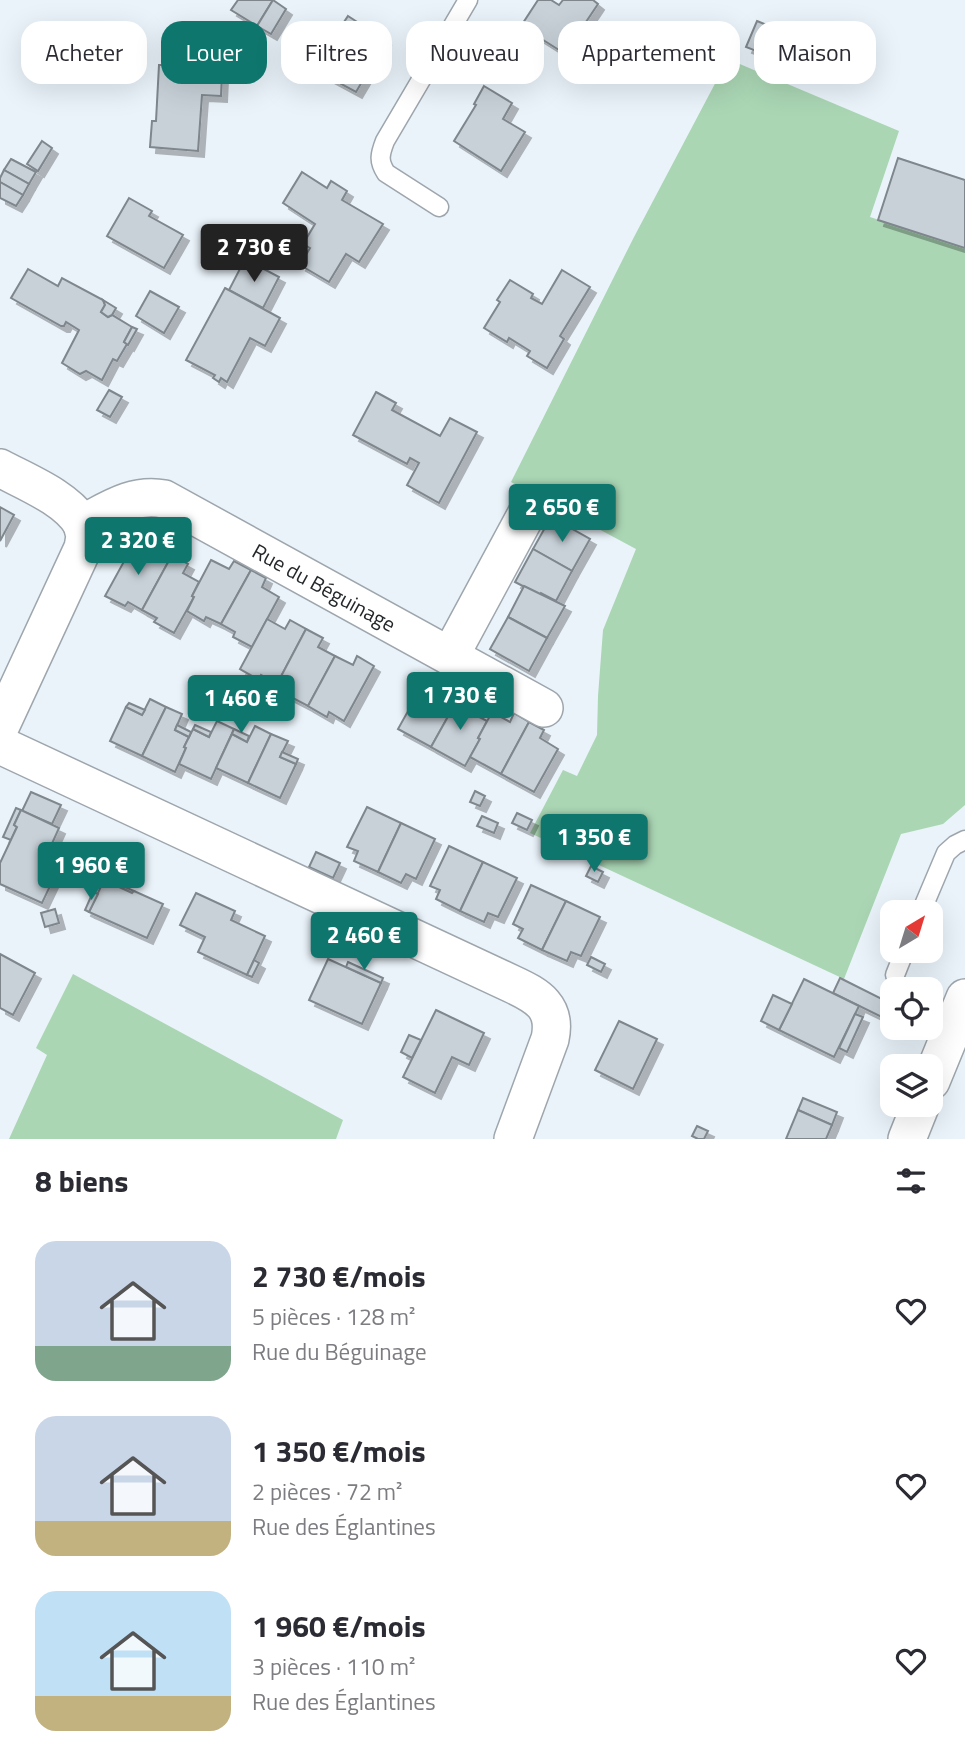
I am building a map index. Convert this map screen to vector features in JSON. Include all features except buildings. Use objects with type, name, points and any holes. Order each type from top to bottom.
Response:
[{"type":"street","points":[[0,468],[69,507],[78,516],[85,536],[76,564],[0,727]]},
{"type":"street","name":"Rue du Béguinage","points":[[82,524],[142,497],[164,499],[544,708]]},
{"type":"street","points":[[450,656],[526,515]]},
{"type":"street","points":[[0,745],[539,999],[551,1016],[550,1039],[513,1139]]},
{"type":"street","points":[[942,1054],[965,998]]},
{"type":"street","points":[[907,1139],[916,1117]]},
{"type":"lane","points":[[439,206],[386,173],[379,158],[385,141],[468,0]]},
{"type":"lane","points":[[926,900],[946,853],[965,840]]},
{"type":"lane","points":[[895,975],[900,963]]},
{"type":"green space","points":[[740,64],[754,70],[754,84],[787,84],[899,131],[870,217],[965,248],[965,805],[943,824],[901,834],[844,979],[530,833],[563,770],[577,776],[597,735],[603,630],[636,549],[511,482],[634,237],[715,84],[740,84]]},
{"type":"green space","points":[[73,974],[343,1120],[336,1139],[9,1139],[47,1055],[36,1048]]}]
